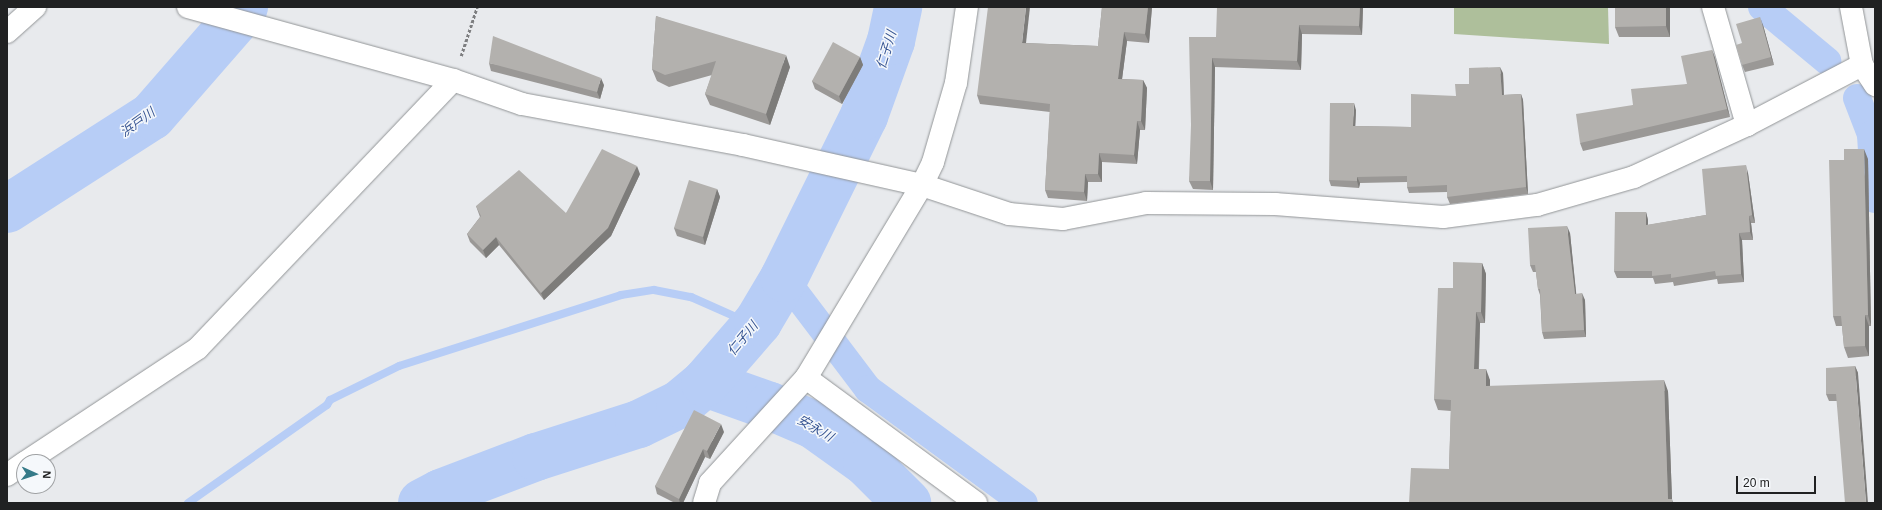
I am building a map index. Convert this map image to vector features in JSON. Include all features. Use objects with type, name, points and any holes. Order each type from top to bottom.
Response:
[{"type":"street","points":[[7,32],[35,7]]},
{"type":"street","points":[[188,7],[453,80],[522,104],[743,145],[922,185],[1009,214],[1063,219],[1146,203],[1274,204],[1443,218],[1536,205],[1634,177],[1747,125],[1862,65]]},
{"type":"street","points":[[704,503],[710,483],[806,378],[922,185],[933,162],[956,83],[967,7]]},
{"type":"street","points":[[1713,7],[1747,125]]},
{"type":"street","points":[[1851,7],[1862,65],[1875,85]]},
{"type":"street","points":[[39,454],[198,348],[453,80]]},
{"type":"street","points":[[806,378],[976,503]]},
{"type":"street","points":[[7,474],[16,468]]},
{"type":"path","points":[[453,80],[477,7]]},
{"type":"green space","points":[[1454,7],[1608,7],[1609,44],[1454,34]]},
{"type":"building","points":[[988,7],[1026,7],[1022,43],[1098,46],[1102,7],[1148,7],[1145,34],[1124,32],[1118,79],[1143,80],[1141,121],[1137,121],[1134,155],[1099,153],[1098,174],[1085,174],[1084,192],[1045,190],[1050,104],[977,95]]},
{"type":"building","points":[[1217,7],[1360,7],[1359,26],[1299,25],[1297,61],[1212,58],[1210,181],[1189,181],[1191,125],[1189,37],[1216,37]]},
{"type":"building","points":[[1615,7],[1666,7],[1666,26],[1615,27]]},
{"type":"building","points":[[656,16],[786,55],[766,114],[705,94],[716,61],[665,75],[652,69]]},
{"type":"building","points":[[1760,17],[1771,57],[1742,65],[1736,45],[1742,43],[1736,24]]},
{"type":"building","points":[[493,36],[601,78],[597,92],[489,63]]},
{"type":"building","points":[[833,42],[860,57],[839,96],[812,81]]},
{"type":"building","points":[[1712,50],[1727,109],[1580,143],[1576,114],[1633,105],[1631,89],[1687,84],[1681,56]]},
{"type":"building","points":[[1500,67],[1502,95],[1521,94],[1526,187],[1447,197],[1447,185],[1407,187],[1407,176],[1357,177],[1357,181],[1329,180],[1330,103],[1354,103],[1353,126],[1411,127],[1411,94],[1456,96],[1455,84],[1469,84],[1469,68]]},
{"type":"building","points":[[602,149],[637,166],[608,228],[541,293],[496,237],[483,250],[467,234],[481,216],[476,206],[519,170],[566,213]]},
{"type":"building","points":[[1844,149],[1864,149],[1868,315],[1865,315],[1865,346],[1844,347],[1841,316],[1833,316],[1829,160],[1844,160]]},
{"type":"building","points":[[1746,165],[1752,215],[1749,216],[1750,232],[1739,233],[1741,274],[1716,276],[1715,271],[1671,278],[1671,274],[1652,276],[1652,271],[1614,271],[1615,212],[1646,212],[1646,225],[1706,215],[1702,169]]},
{"type":"building","points":[[689,180],[717,189],[703,237],[674,228]]},
{"type":"building","points":[[1567,226],[1575,294],[1582,293],[1584,330],[1542,332],[1540,289],[1538,289],[1535,265],[1530,265],[1528,228]]},
{"type":"building","points":[[1453,262],[1482,263],[1481,312],[1476,312],[1474,369],[1486,369],[1486,386],[1664,380],[1668,499],[1672,499],[1672,503],[1409,503],[1411,468],[1449,469],[1451,400],[1434,399],[1438,288],[1453,288]]},
{"type":"building","points":[[1855,366],[1866,503],[1845,503],[1836,394],[1826,394],[1826,368]]},
{"type":"building","points":[[694,410],[721,424],[707,451],[703,449],[679,499],[655,486]]},
{"type":"waterway","name":"浜戸川","points":[[7,209],[152,116],[241,14],[244,7]]},
{"type":"waterway","name":"仁子川","points":[[422,503],[441,493],[536,457],[639,424],[680,404],[705,383],[758,322],[784,278],[864,116],[891,41],[898,7]]},
{"type":"waterway","points":[[1762,7],[1827,61]]},
{"type":"waterway","points":[[1857,98],[1871,135],[1875,199]]},
{"type":"waterway","points":[[784,278],[868,389],[1024,503]]},
{"type":"waterway","points":[[188,503],[327,405],[330,400],[399,366],[621,295],[654,290],[691,297],[736,317],[758,322]]},
{"type":"waterway","name":"安永川","points":[[705,383],[770,406],[814,425],[867,463],[907,503]]}]
